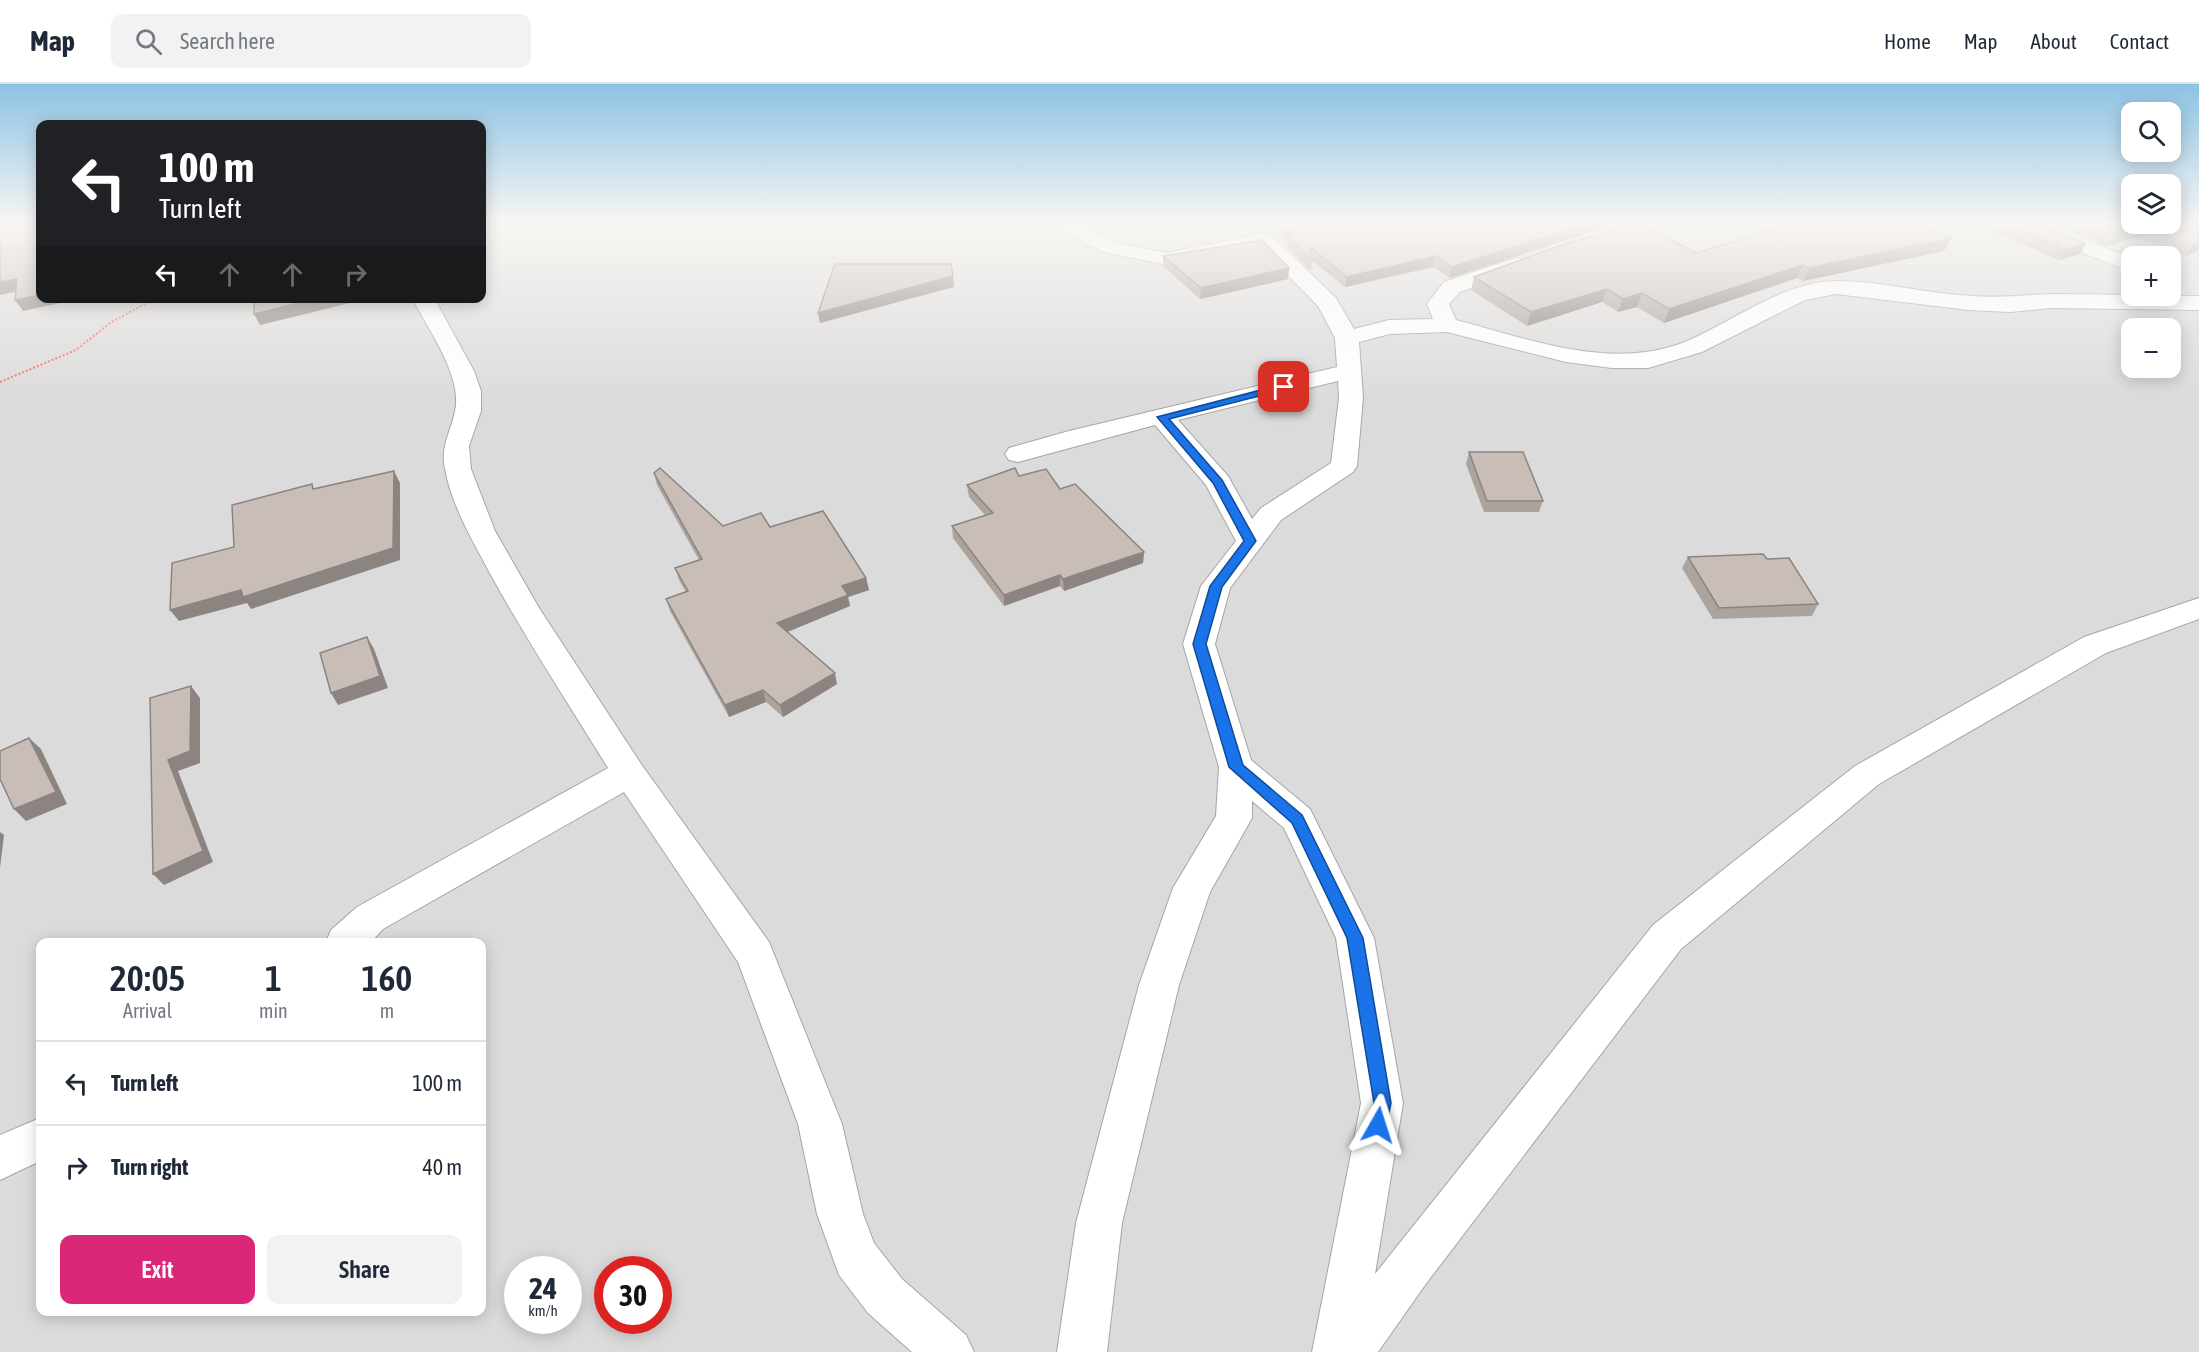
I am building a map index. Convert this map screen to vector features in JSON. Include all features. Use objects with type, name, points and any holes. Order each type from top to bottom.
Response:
[{"type":"street","points":[[1082,1352],[1099,1223],[1159,985],[1192,888],[1234,818],[1236,767],[1199,644],[1216,586],[1271,514],[1344,466],[1351,398],[1348,354],[1328,303],[1306,281]]},
{"type":"street","points":[[1447,325],[1438,303],[1452,287],[1468,281]]},
{"type":"street","points":[[2181,285],[2199,292]]},
{"type":"street","points":[[1018,454],[1078,436],[1162,417],[1348,354],[1389,327],[1447,325],[1566,355],[1612,361],[1648,361],[1694,347],[1798,295],[1836,287],[2000,304],[2199,303]]},
{"type":"street","points":[[426,303],[462,371],[469,391],[468,411],[456,446],[458,469],[481,531],[526,612],[629,773],[755,954],[820,1124],[840,1214],[856,1258],[885,1296],[949,1352]]},
{"type":"street","points":[[1162,417],[1218,482],[1250,541]]},
{"type":"street","points":[[1349,1352],[1408,1268],[1667,937],[1867,775],[2095,645],[2199,608]]},
{"type":"street","points":[[1236,767],[1297,819],[1355,938],[1382,1103],[1338,1352]]},
{"type":"street","points":[[349,938],[370,918],[457,867],[629,773]]},
{"type":"street","points":[[0,1158],[36,1141]]},
{"type":"path","points":[[0,382],[76,350],[110,322],[146,303]]},
{"type":"shaded area","points":[[0,281],[31,281],[36,290],[36,303],[486,303],[486,281],[2121,281],[2121,306],[2181,306],[2181,281],[2199,281],[2199,1352],[0,1352]]},
{"type":"building","points":[[17,281],[36,281],[36,296],[15,300]]},
{"type":"building","points":[[829,281],[934,281],[818,313]]},
{"type":"building","points":[[1193,281],[1231,281],[1201,288]]},
{"type":"building","points":[[1481,281],[1754,281],[1669,309],[1642,293],[1623,299],[1607,289],[1531,312]]},
{"type":"building","points":[[254,303],[299,303],[254,314]]},
{"type":"building","points":[[1469,452],[1523,452],[1543,501],[1487,501]]},
{"type":"building","points":[[660,468],[723,526],[761,513],[770,527],[823,511],[866,578],[842,586],[848,595],[777,623],[835,673],[780,705],[763,690],[725,705],[666,599],[688,591],[675,568],[702,559],[654,473]]},
{"type":"building","points":[[1015,468],[1019,476],[1046,469],[1060,489],[1075,484],[1144,552],[1063,579],[1060,575],[1004,595],[952,526],[993,513],[967,485]]},
{"type":"building","points":[[394,471],[393,548],[243,597],[241,590],[170,610],[172,563],[234,547],[232,505],[312,484],[313,489]]},
{"type":"building","points":[[1763,554],[1767,559],[1789,558],[1818,604],[1719,608],[1688,557]]},
{"type":"building","points":[[367,637],[380,676],[331,693],[320,653]]},
{"type":"building","points":[[191,686],[190,751],[168,760],[203,851],[153,874],[150,698]]},
{"type":"building","points":[[29,738],[56,792],[14,809],[0,779],[0,751]]},
{"type":"route","points":[[1284,387],[1162,417],[1218,482],[1250,541],[1216,586],[1199,644],[1236,767],[1297,819],[1355,938],[1382,1103],[1378,1125]]}]
